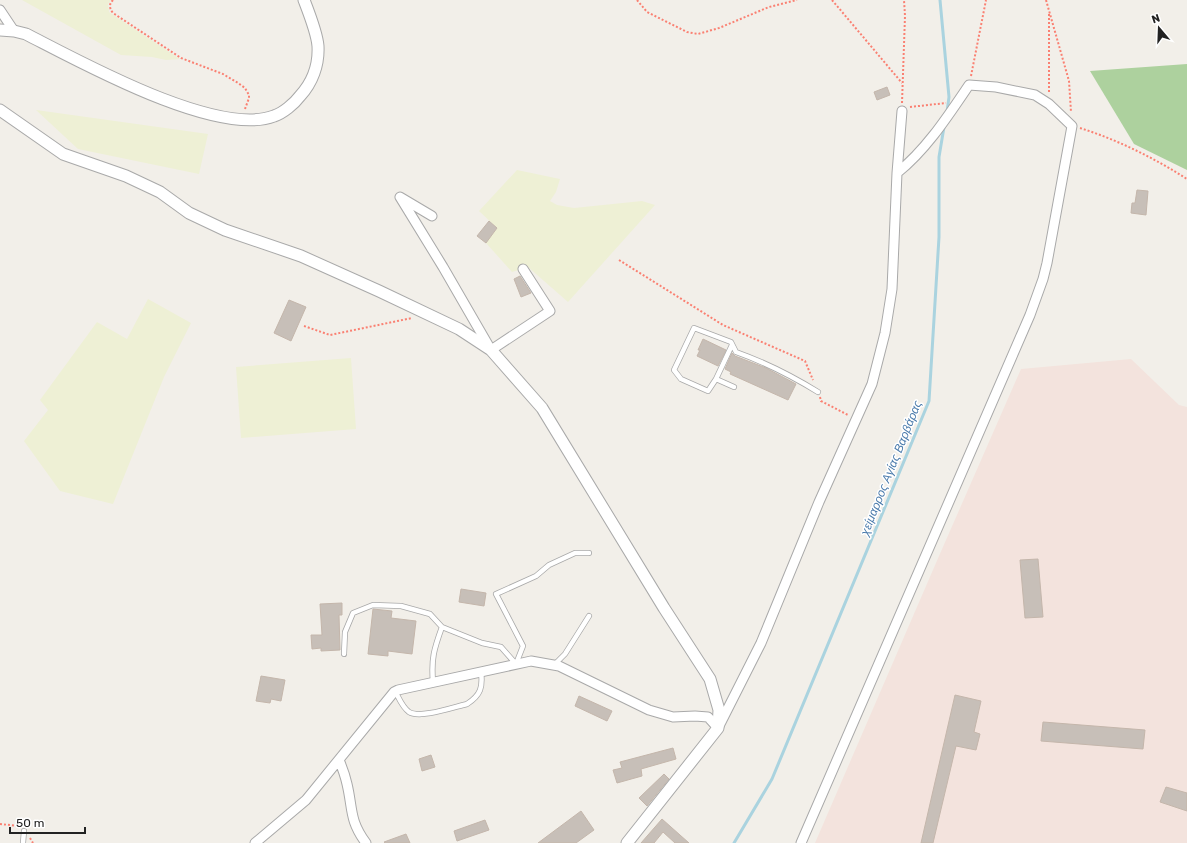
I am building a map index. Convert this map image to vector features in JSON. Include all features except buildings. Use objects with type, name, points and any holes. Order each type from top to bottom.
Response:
[{"type":"street","points":[[0,30],[14,30],[26,34],[124,83],[185,107],[212,115],[237,120],[256,120],[274,116],[294,103],[307,89],[315,71],[318,46],[304,0]]},
{"type":"street","points":[[0,10],[14,30]]},
{"type":"street","points":[[801,843],[943,514],[1012,360],[1030,315],[1047,263],[1072,126],[1049,104],[1035,95],[996,87],[969,85],[948,116],[909,163],[897,173]]},
{"type":"street","points":[[0,110],[63,154],[126,176],[160,192],[189,213],[225,230],[301,256],[428,314],[459,329],[491,350]]},
{"type":"street","points":[[627,843],[718,728],[761,643],[819,502],[872,384],[885,333],[892,289],[897,173],[902,111]]},
{"type":"street","points":[[432,216],[400,197],[491,350],[542,408],[664,608],[710,678],[719,710],[718,728]]},
{"type":"street","points":[[491,350],[550,311],[523,269]]},
{"type":"street","points":[[255,843],[306,800],[396,691],[531,661],[559,666],[649,710],[673,717],[708,717],[718,728]]},
{"type":"street","points":[[339,760],[347,783],[352,817],[356,827],[366,843]]},
{"type":"lane","points":[[732,345],[716,379],[708,391],[680,379],[674,370],[694,328],[731,342],[736,352],[798,380],[818,392]]},
{"type":"lane","points":[[716,379],[734,387]]},
{"type":"lane","points":[[344,654],[345,632],[353,613],[373,605],[401,606],[430,614],[442,627],[482,642],[501,647],[516,664],[523,646],[496,594],[536,576],[549,564],[574,553],[589,553]]},
{"type":"lane","points":[[554,665],[565,654],[589,616]]},
{"type":"lane","points":[[433,682],[433,651],[442,627]]},
{"type":"lane","points":[[396,691],[403,706],[409,712],[420,714],[468,704],[480,692],[482,684],[481,671]]},
{"type":"lane","points":[[23,843],[24,831]]},
{"type":"path","points":[[113,0],[110,8],[113,13],[181,58],[223,74],[245,88],[249,98],[245,110],[237,120]]},
{"type":"path","points":[[637,0],[647,12],[687,32],[698,34],[719,28],[769,7],[797,0]]},
{"type":"path","points":[[904,0],[905,16],[902,111],[911,111],[910,107],[943,103]]},
{"type":"path","points":[[969,85],[986,0]]},
{"type":"path","points":[[1046,0],[1069,81],[1072,126],[1097,133],[1160,162],[1187,179]]},
{"type":"path","points":[[832,1],[902,82]]},
{"type":"path","points":[[1049,10],[1049,104]]},
{"type":"path","points":[[619,260],[723,325],[805,361],[821,401],[856,420]]},
{"type":"path","points":[[304,326],[330,335],[428,314]]},
{"type":"shaded area","points":[[1131,359],[1179,405],[1187,407],[1187,843],[815,843],[1021,369]]},
{"type":"green space","points":[[22,0],[111,0],[108,4],[109,12],[180,59],[166,60],[152,57],[121,55]]},
{"type":"green space","points":[[1187,64],[1187,170],[1134,144],[1090,71]]},
{"type":"green space","points":[[36,110],[208,134],[199,174],[78,149]]},
{"type":"green space","points":[[517,170],[560,179],[556,192],[550,201],[557,205],[574,208],[642,201],[655,205],[568,302],[528,267],[512,272],[486,243],[497,228],[479,211]]},
{"type":"green space","points":[[148,299],[191,323],[164,377],[113,504],[60,491],[24,441],[48,410],[40,400],[97,322],[127,339]]},
{"type":"green space","points":[[351,358],[356,429],[241,438],[236,367]]},
{"type":"waterway","name":"χείμαρρος Αγίας Βαρβάρας","points":[[940,0],[949,97],[947,112]]},
{"type":"waterway","name":"χείμαρρος Αγίας Βαρβάρας","points":[[734,843],[772,779],[929,401],[939,237],[939,157],[944,127]]}]
